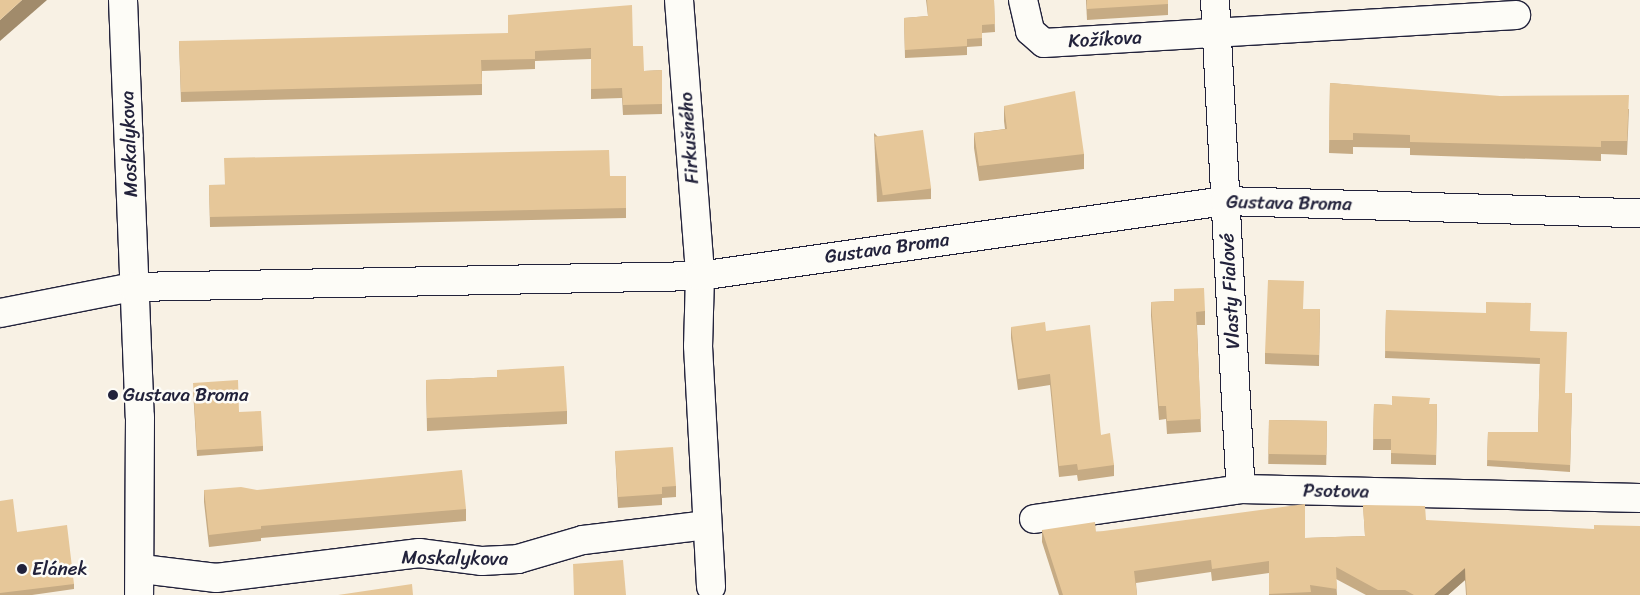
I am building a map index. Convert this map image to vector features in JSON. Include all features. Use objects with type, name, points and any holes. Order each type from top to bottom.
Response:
[{"type":"street","name":"Moskalykova","points":[[123,0],[133,287]]},
{"type":"street","name":"Firkušného","points":[[679,0],[700,276]]},
{"type":"street","name":"Kožíkova","points":[[1023,0],[1030,31],[1044,43],[1216,34]]},
{"type":"street","name":"Vlasty Fialové","points":[[1215,0],[1241,489]]},
{"type":"street","points":[[1216,34],[1516,15]]},
{"type":"street","name":"Gustava Broma","points":[[0,312],[133,287],[700,276],[1225,201],[1640,213]]},
{"type":"street","points":[[700,276],[698,346],[711,587]]},
{"type":"street","points":[[133,287],[140,582]]},
{"type":"street","name":"Psotova","points":[[1034,519],[1241,489],[1640,498]]},
{"type":"street","name":"Moskalykova","points":[[140,582],[216,578],[419,553],[482,561],[518,559],[583,540],[707,525]]},
{"type":"building","points":[[0,0],[22,0],[0,20]]},
{"type":"building","points":[[927,0],[994,0],[995,24],[982,25],[982,38],[967,39],[967,46],[905,50],[904,18],[928,16]]},
{"type":"building","points":[[1087,0],[1168,0],[1168,4],[1087,9]]},
{"type":"building","points":[[632,5],[633,46],[643,46],[644,71],[662,70],[662,104],[623,105],[622,88],[591,89],[591,48],[535,51],[535,59],[481,60],[482,84],[181,92],[179,41],[508,33],[508,15]]},
{"type":"building","points":[[1330,83],[1500,96],[1629,95],[1627,141],[1601,141],[1601,147],[1410,142],[1410,135],[1353,133],[1353,140],[1329,140]]},
{"type":"building","points":[[1075,91],[1084,154],[979,166],[974,133],[1007,129],[1004,106]]},
{"type":"building","points":[[923,130],[931,188],[883,195],[874,137]]},
{"type":"building","points":[[609,150],[610,176],[626,176],[626,208],[210,217],[209,185],[225,185],[224,158]]},
{"type":"building","points":[[1268,280],[1304,281],[1303,309],[1320,309],[1319,355],[1265,353]]},
{"type":"building","points":[[1204,288],[1205,311],[1196,312],[1201,419],[1167,421],[1166,406],[1159,406],[1151,302],[1174,301],[1174,289]]},
{"type":"building","points":[[1486,302],[1531,303],[1530,331],[1567,332],[1565,393],[1572,393],[1570,465],[1487,460],[1488,432],[1538,432],[1540,358],[1385,351],[1386,310],[1486,313]]},
{"type":"building","points":[[1045,322],[1046,331],[1090,325],[1101,435],[1110,433],[1114,465],[1078,470],[1077,464],[1059,466],[1050,374],[1018,379],[1011,327]]},
{"type":"building","points":[[564,366],[567,411],[427,418],[426,380],[497,377],[497,370]]},
{"type":"building","points":[[238,380],[239,412],[261,411],[263,446],[197,450],[193,383]]},
{"type":"building","points":[[1392,396],[1430,398],[1429,404],[1437,404],[1436,455],[1391,453],[1391,439],[1373,439],[1374,404],[1392,405]]},
{"type":"building","points":[[1269,420],[1327,421],[1326,455],[1268,454]]},
{"type":"building","points":[[673,447],[676,486],[662,487],[662,494],[618,497],[615,451]]},
{"type":"building","points":[[462,470],[466,509],[261,526],[261,529],[209,535],[204,490],[241,487],[257,490]]},
{"type":"building","points":[[13,499],[17,532],[67,525],[74,584],[0,593],[0,501]]},
{"type":"building","points":[[1305,504],[1305,538],[1365,536],[1363,505],[1425,506],[1426,520],[1594,529],[1594,525],[1640,526],[1640,595],[1467,595],[1465,568],[1434,595],[1414,595],[1405,590],[1378,590],[1336,567],[1337,589],[1310,585],[1311,592],[1269,594],[1269,561],[1212,569],[1211,560],[1134,571],[1137,595],[1063,595],[1042,530],[1095,522],[1096,532]]},
{"type":"building","points":[[623,560],[626,595],[574,595],[573,564]]},
{"type":"building","points":[[412,584],[413,595],[338,595]]},
{"type":"place","name":"Gustava Broma","points":[[113,395]]},
{"type":"place","name":"Elánek","points":[[22,569]]}]
